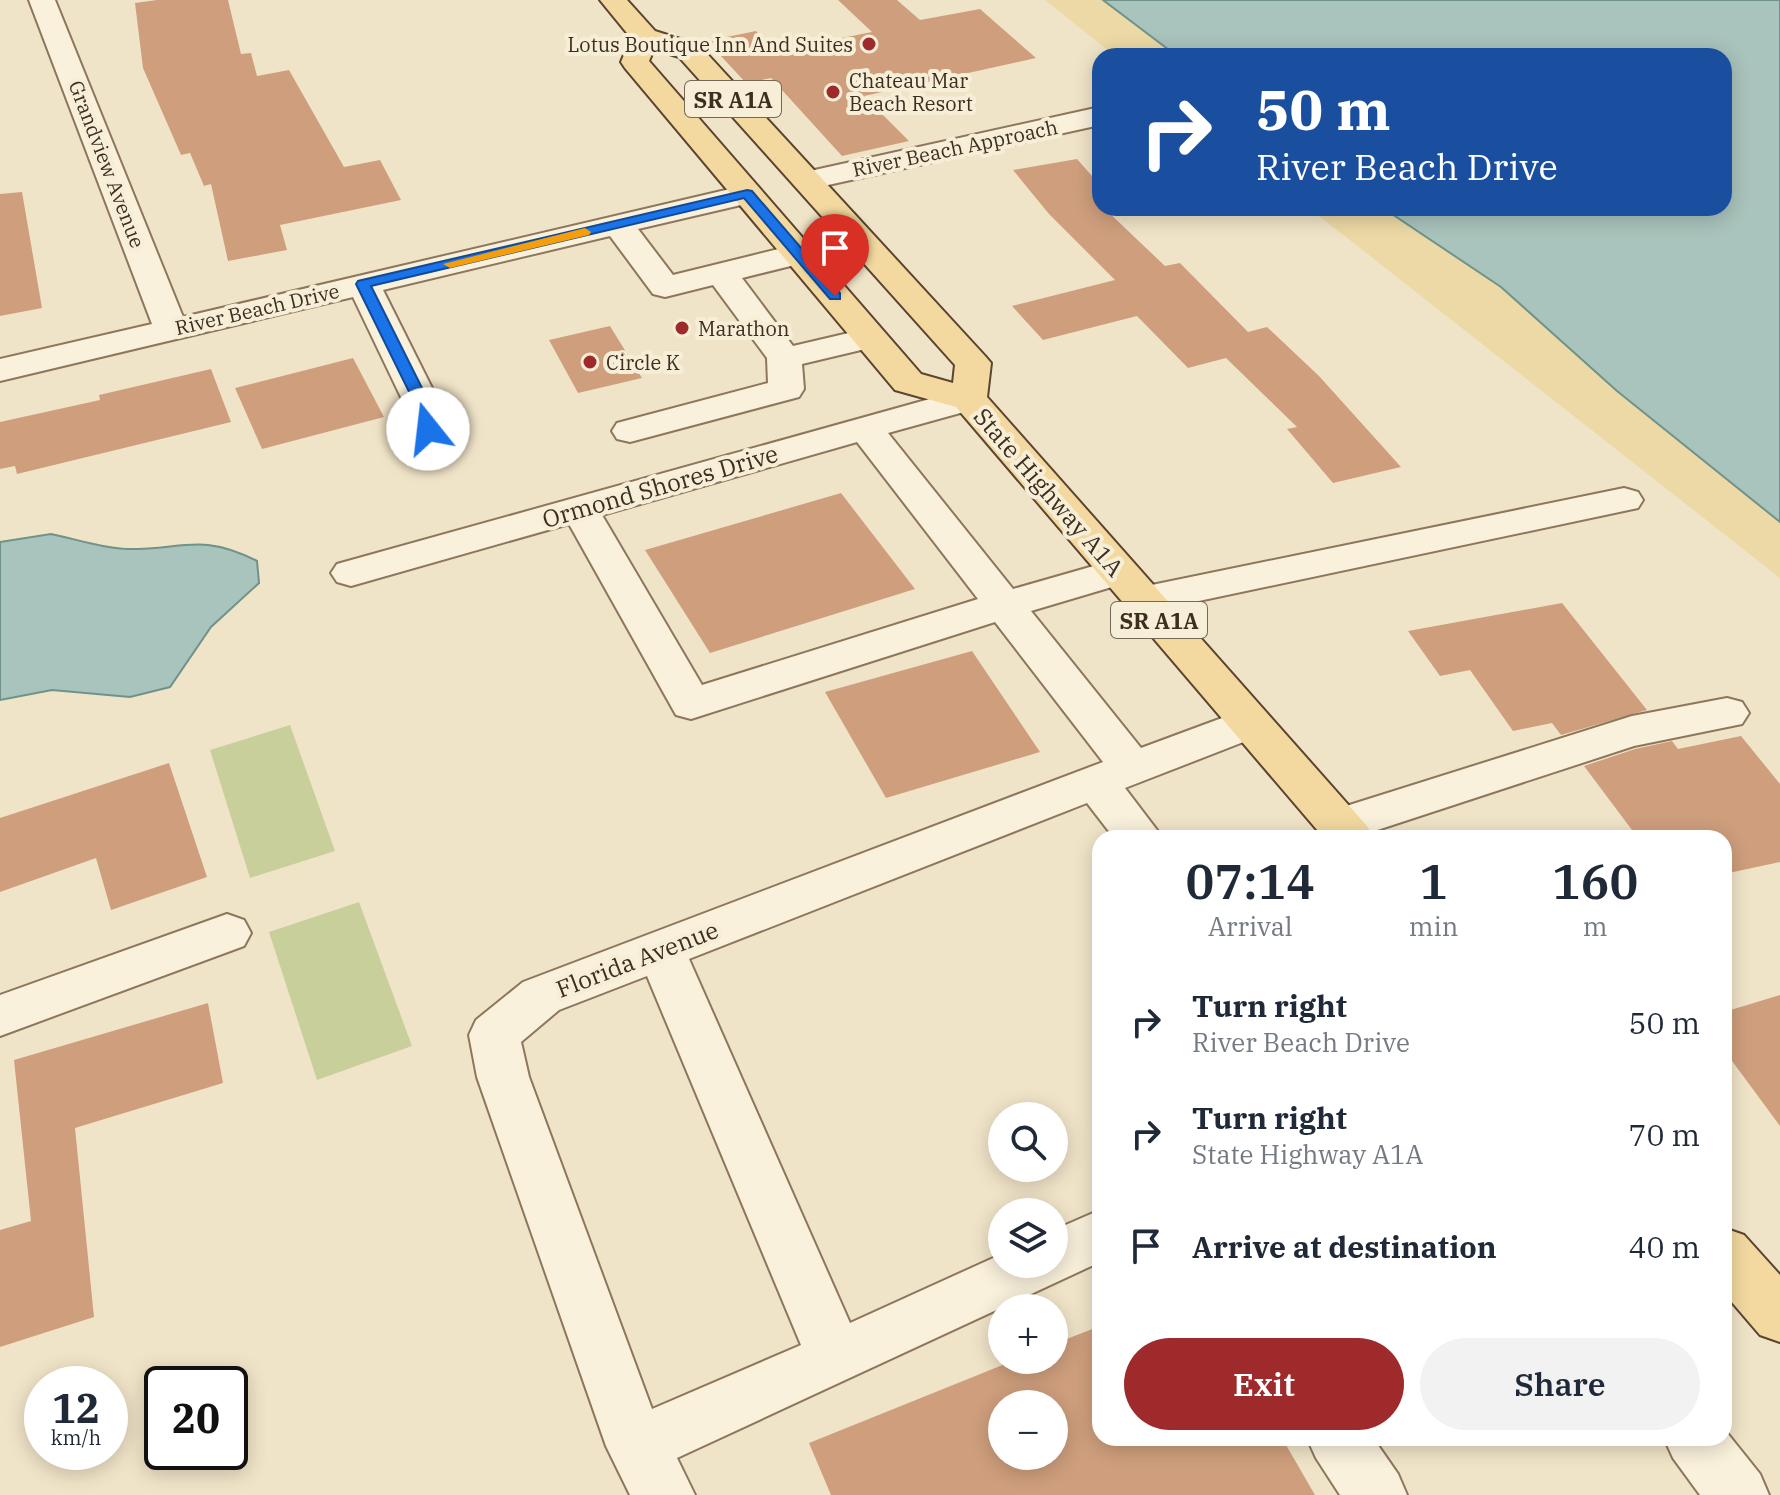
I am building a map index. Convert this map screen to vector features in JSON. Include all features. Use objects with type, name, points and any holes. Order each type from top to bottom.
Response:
[{"type":"main road","points":[[613,0],[645,37]]},
{"type":"main road","name":"State Highway A1A","points":[[969,399],[973,363],[810,180],[689,51],[645,37],[635,62],[908,382],[969,399],[1344,830]]},
{"type":"main road","points":[[690,126],[723,152],[749,165],[773,175],[810,180]]},
{"type":"main road","points":[[747,194],[790,203],[852,228]]},
{"type":"main road","points":[[1732,1262],[1780,1316]]},
{"type":"street","name":"Grandview Avenue","points":[[42,0],[171,329]]},
{"type":"street","name":"River Beach Approach","points":[[810,180],[1092,118]]},
{"type":"street","name":"River Beach Drive","points":[[0,370],[747,194]]},
{"type":"street","points":[[618,224],[665,287],[799,254]]},
{"type":"street","points":[[630,431],[786,389],[784,358],[721,273]]},
{"type":"street","points":[[363,284],[427,414],[428,429]]},
{"type":"street","points":[[784,358],[870,338]]},
{"type":"street","name":"Ormond Shores Drive","points":[[351,573],[969,399]]},
{"type":"street","points":[[865,428],[1004,605],[1115,776],[1137,830]]},
{"type":"street","points":[[580,509],[691,704],[1004,605],[1624,500]]},
{"type":"street","points":[[1351,830],[1523,764],[1632,731],[1727,713]]},
{"type":"street","name":"Florida Avenue","points":[[664,1495],[636,1446],[503,1077],[494,1035],[541,996],[1249,723]]},
{"type":"street","points":[[0,1016],[227,933]]},
{"type":"street","points":[[661,951],[836,1358]]},
{"type":"street","points":[[1068,1250],[1092,1239]]},
{"type":"street","points":[[636,1446],[1008,1278]]},
{"type":"street","points":[[1342,1446],[1376,1495]]},
{"type":"street","points":[[1700,1446],[1738,1495]]},
{"type":"green space","points":[[290,725],[335,851],[250,878],[210,750]]},
{"type":"green space","points":[[359,902],[412,1046],[317,1080],[269,932]]},
{"type":"sand","points":[[1045,0],[1240,0],[1306,48],[1105,48]]},
{"type":"sand","points":[[1319,216],[1540,216],[1780,381],[1780,578]]},
{"type":"water","points":[[1103,0],[1780,0],[1780,522],[1617,391],[1501,287],[1395,216],[1732,216],[1732,48],[1166,48]]},
{"type":"water","points":[[51,534],[120,549],[194,544],[222,547],[257,561],[259,583],[211,627],[170,687],[130,697],[52,690],[0,700],[0,542]]},
{"type":"building","points":[[228,0],[241,54],[251,53],[257,76],[289,70],[344,167],[380,160],[401,200],[280,225],[287,250],[228,261],[211,184],[204,186],[190,153],[181,155],[143,68],[135,3]]},
{"type":"building","points":[[838,0],[897,0],[920,20],[980,9],[1036,58],[864,96],[909,141],[842,156],[771,78],[746,83],[707,41],[756,31],[776,51],[872,32]]},
{"type":"building","points":[[1077,159],[1092,176],[1092,216],[1112,216],[1165,266],[1180,263],[1248,332],[1267,327],[1319,376],[1401,467],[1333,483],[1287,429],[1297,427],[1226,358],[1188,368],[1137,316],[1043,340],[1012,306],[1115,280],[1049,214],[1013,170]]},
{"type":"building","points":[[22,192],[42,308],[0,316],[0,194]]},
{"type":"building","name":"Circle K","points":[[610,326],[642,378],[578,393],[549,340]]},
{"type":"building","points":[[353,358],[384,417],[262,449],[235,388]]},
{"type":"building","points":[[211,369],[231,422],[17,474],[15,466],[0,469],[0,422],[100,400],[99,395]]},
{"type":"building","points":[[841,493],[915,589],[710,653],[645,550]]},
{"type":"building","points":[[1562,603],[1647,710],[1561,735],[1552,723],[1513,731],[1470,670],[1440,676],[1408,631]]},
{"type":"building","points":[[972,651],[1040,752],[886,798],[825,692]]},
{"type":"building","points":[[1741,736],[1780,784],[1780,862],[1732,872],[1732,830],[1632,830],[1584,766],[1635,749],[1672,741],[1678,749]]},
{"type":"building","points":[[169,763],[207,877],[111,910],[96,858],[0,892],[0,818]]},
{"type":"building","points":[[1780,995],[1780,1126],[1732,1061],[1732,1010]]},
{"type":"building","points":[[208,1003],[223,1083],[75,1128],[94,1317],[0,1347],[0,1230],[31,1221],[14,1060]]},
{"type":"building","points":[[1092,1329],[1092,1446],[1287,1446],[1315,1495],[831,1495],[809,1443],[988,1371],[988,1374],[1068,1374],[1068,1339]]},
{"type":"slow traffic","points":[[450,264],[585,232]]},
{"type":"place","name":"Lotus Boutique Inn And Suites","points":[[869,44]]},
{"type":"place","name":"Chateau Mar Beach Resort","points":[[833,92]]},
{"type":"place","name":"Marathon","points":[[682,328]]},
{"type":"place","name":"Circle K","points":[[590,362]]},
{"type":"route","points":[[428,429],[427,414],[363,284],[747,194],[835,296]]}]
